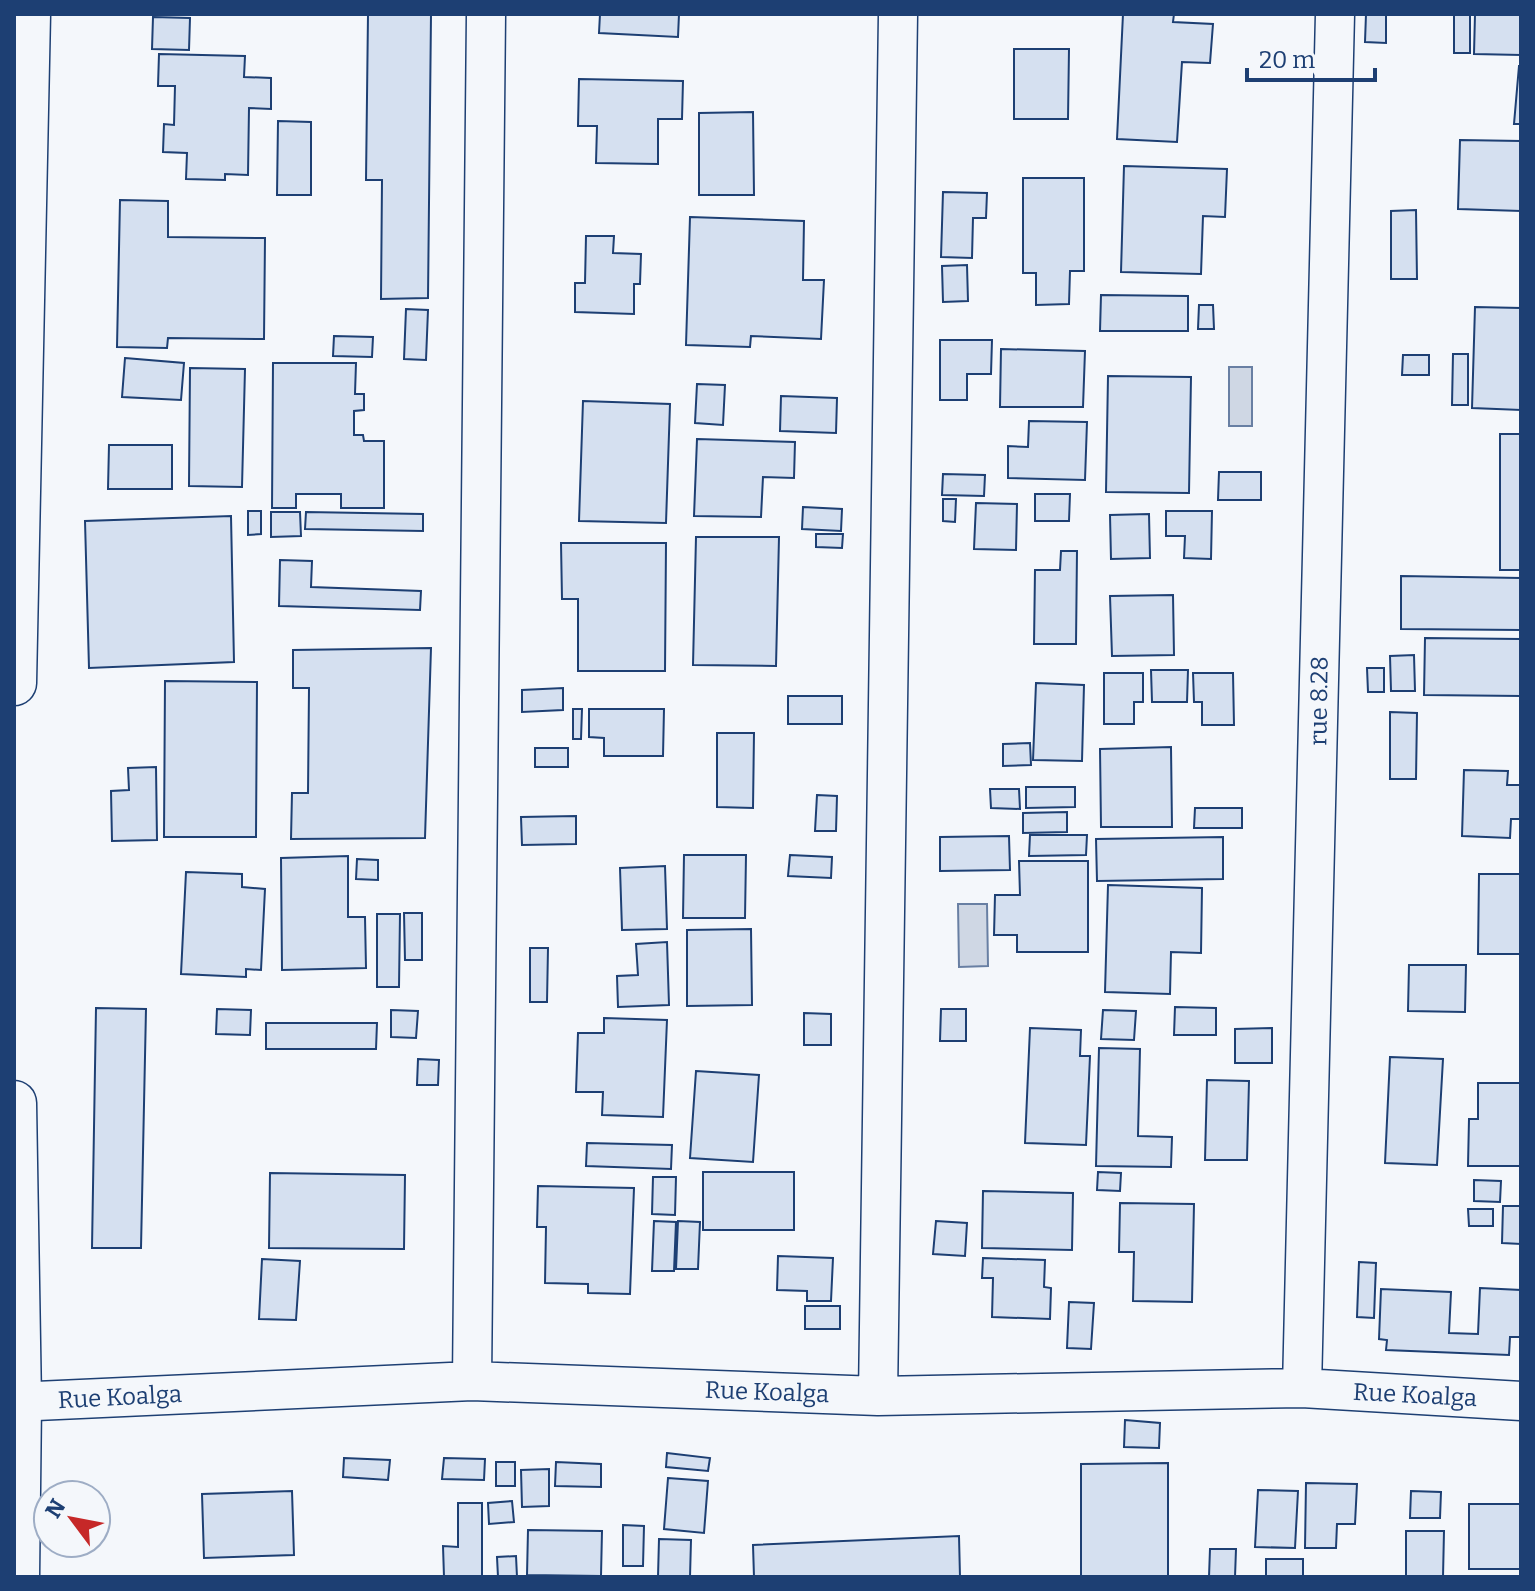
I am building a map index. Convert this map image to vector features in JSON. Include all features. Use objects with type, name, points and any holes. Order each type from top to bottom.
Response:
[{"type":"highway","points":[[14,683],[28,14]]},
{"type":"highway","points":[[14,1103],[17,1577]]},
{"type":"street","points":[[472,1381],[486,14]]},
{"type":"street","points":[[878,1396],[898,14]]},
{"type":"street","name":"rue 8.28","points":[[1302,1388],[1335,14]]},
{"type":"street","name":"Rue Koalga","points":[[17,1402],[472,1381],[878,1396],[1302,1388],[1521,1401]]},
{"type":"shaded area","points":[[1229,367],[1252,367],[1252,426],[1229,426]]},
{"type":"shaded area","points":[[958,904],[987,904],[988,966],[959,967]]},
{"type":"building","points":[[368,14],[431,14],[428,298],[381,299],[382,180],[366,180]]},
{"type":"building","points":[[600,14],[679,14],[678,37],[599,33]]},
{"type":"building","points":[[1123,14],[1174,14],[1173,22],[1213,24],[1210,63],[1182,62],[1177,142],[1117,139]]},
{"type":"building","points":[[1366,14],[1386,14],[1386,43],[1365,42]]},
{"type":"building","points":[[1454,14],[1470,14],[1470,53],[1454,53]]},
{"type":"building","points":[[1475,14],[1521,14],[1521,55],[1474,54]]},
{"type":"building","points":[[153,17],[190,18],[189,50],[152,49]]},
{"type":"building","points":[[1014,49],[1069,49],[1068,119],[1014,119]]},
{"type":"building","points":[[159,54],[245,56],[244,77],[271,78],[271,109],[249,108],[248,175],[225,174],[225,180],[186,179],[187,153],[163,152],[164,124],[174,125],[175,86],[158,86]]},
{"type":"building","points":[[1519,66],[1521,124],[1514,124]]},
{"type":"building","points":[[579,79],[683,81],[682,119],[658,119],[658,164],[596,163],[597,126],[578,126]]},
{"type":"building","points":[[753,112],[754,195],[699,195],[699,113]]},
{"type":"building","points":[[278,121],[311,122],[311,195],[277,195]]},
{"type":"building","points":[[1460,140],[1521,141],[1521,211],[1458,209]]},
{"type":"building","points":[[1124,166],[1227,169],[1225,217],[1203,216],[1201,274],[1121,272]]},
{"type":"building","points":[[1023,178],[1084,178],[1084,271],[1070,271],[1069,304],[1036,305],[1036,273],[1023,273]]},
{"type":"building","points":[[943,192],[987,193],[986,218],[973,218],[972,258],[941,257]]},
{"type":"building","points":[[120,200],[168,201],[168,237],[265,238],[264,339],[168,338],[167,348],[117,347]]},
{"type":"building","points":[[1416,210],[1417,279],[1391,279],[1391,211]]},
{"type":"building","points":[[690,217],[804,221],[803,280],[824,280],[821,339],[751,336],[750,347],[686,345]]},
{"type":"building","points":[[586,236],[614,236],[613,253],[641,254],[640,284],[634,284],[634,314],[575,312],[575,283],[585,283]]},
{"type":"building","points":[[967,265],[968,301],[943,302],[942,266]]},
{"type":"building","points":[[1101,295],[1188,296],[1188,331],[1100,331]]},
{"type":"building","points":[[1199,305],[1213,305],[1214,329],[1198,329]]},
{"type":"building","points":[[1475,307],[1521,308],[1521,410],[1472,408]]},
{"type":"building","points":[[406,309],[428,310],[426,360],[404,359]]},
{"type":"building","points":[[334,336],[373,337],[372,357],[333,356]]},
{"type":"building","points":[[940,340],[992,340],[991,374],[967,374],[967,400],[940,400]]},
{"type":"building","points":[[1001,349],[1085,351],[1083,407],[1000,407]]},
{"type":"building","points":[[1453,354],[1468,354],[1468,405],[1452,405]]},
{"type":"building","points":[[1403,355],[1429,355],[1429,375],[1402,375]]},
{"type":"building","points":[[125,358],[184,363],[181,400],[122,397]]},
{"type":"building","points":[[273,363],[356,363],[355,394],[364,394],[364,410],[354,411],[354,435],[363,435],[364,441],[384,441],[384,508],[341,508],[341,494],[296,494],[296,508],[272,508]]},
{"type":"building","points":[[190,368],[245,369],[242,487],[189,486]]},
{"type":"building","points":[[1108,376],[1191,377],[1189,493],[1106,492]]},
{"type":"building","points":[[697,384],[725,385],[723,425],[695,423]]},
{"type":"building","points":[[781,396],[837,398],[836,433],[780,431]]},
{"type":"building","points":[[583,401],[670,404],[666,523],[579,521]]},
{"type":"building","points":[[1029,421],[1087,422],[1085,480],[1008,478],[1008,446],[1028,447]]},
{"type":"building","points":[[1500,434],[1521,434],[1521,570],[1500,570]]},
{"type":"building","points":[[697,439],[795,442],[794,478],[763,477],[761,517],[694,516]]},
{"type":"building","points":[[109,445],[172,445],[172,489],[108,489]]},
{"type":"building","points":[[1219,472],[1261,472],[1261,500],[1218,500]]},
{"type":"building","points":[[943,474],[985,475],[984,496],[942,495]]},
{"type":"building","points":[[1035,494],[1070,494],[1069,521],[1035,521]]},
{"type":"building","points":[[943,499],[956,499],[955,522],[943,521]]},
{"type":"building","points":[[976,503],[1017,504],[1016,550],[974,549]]},
{"type":"building","points":[[803,507],[842,509],[841,531],[802,529]]},
{"type":"building","points":[[248,511],[261,511],[261,534],[248,535]]},
{"type":"building","points":[[1166,511],[1212,511],[1211,559],[1184,558],[1185,536],[1166,536]]},
{"type":"building","points":[[271,512],[300,512],[301,536],[271,537]]},
{"type":"building","points":[[306,512],[423,514],[423,531],[305,529]]},
{"type":"building","points":[[1149,514],[1150,558],[1111,559],[1110,515]]},
{"type":"building","points":[[231,516],[234,662],[89,668],[85,521]]},
{"type":"building","points":[[816,534],[843,534],[842,548],[816,547]]},
{"type":"building","points":[[696,537],[779,537],[776,666],[693,665]]},
{"type":"building","points":[[561,543],[666,543],[665,671],[578,671],[578,599],[562,599]]},
{"type":"building","points":[[1061,551],[1077,551],[1076,644],[1034,644],[1035,570],[1060,570]]},
{"type":"building","points":[[280,560],[312,561],[311,587],[421,591],[420,610],[279,606]]},
{"type":"building","points":[[1401,576],[1521,578],[1521,630],[1401,629]]},
{"type":"building","points":[[1173,595],[1174,655],[1112,656],[1110,596]]},
{"type":"building","points":[[1425,638],[1521,639],[1521,696],[1424,695]]},
{"type":"building","points":[[431,648],[425,838],[291,839],[292,793],[308,793],[309,688],[293,688],[293,650]]},
{"type":"building","points":[[1414,655],[1415,691],[1391,691],[1390,656]]},
{"type":"building","points":[[1367,668],[1384,668],[1384,692],[1368,692]]},
{"type":"building","points":[[1151,670],[1188,670],[1187,702],[1152,702]]},
{"type":"building","points":[[1104,673],[1143,673],[1143,702],[1134,702],[1134,724],[1104,724]]},
{"type":"building","points":[[1193,673],[1233,673],[1234,725],[1202,725],[1202,702],[1194,702]]},
{"type":"building","points":[[165,681],[257,682],[256,837],[164,837]]},
{"type":"building","points":[[1036,683],[1084,685],[1082,761],[1033,760]]},
{"type":"building","points":[[563,688],[563,710],[522,712],[522,690]]},
{"type":"building","points":[[788,696],[842,696],[842,724],[788,724]]},
{"type":"building","points":[[573,709],[582,709],[581,739],[573,739]]},
{"type":"building","points":[[589,709],[664,709],[663,756],[604,756],[604,738],[589,737]]},
{"type":"building","points":[[1390,712],[1417,713],[1416,779],[1390,779]]},
{"type":"building","points":[[717,733],[754,733],[753,808],[717,807]]},
{"type":"building","points":[[1030,743],[1031,765],[1003,766],[1003,744]]},
{"type":"building","points":[[1171,747],[1172,827],[1101,827],[1100,749]]},
{"type":"building","points":[[535,748],[568,748],[568,767],[535,767]]},
{"type":"building","points":[[156,767],[157,840],[112,841],[111,791],[129,790],[128,768]]},
{"type":"building","points":[[1464,770],[1508,771],[1507,785],[1521,785],[1521,819],[1511,819],[1510,838],[1462,836]]},
{"type":"building","points":[[1026,787],[1075,787],[1075,807],[1026,808]]},
{"type":"building","points":[[990,789],[1019,789],[1020,809],[991,808]]},
{"type":"building","points":[[817,795],[837,796],[836,831],[815,831]]},
{"type":"building","points":[[1195,808],[1242,808],[1242,828],[1194,828]]},
{"type":"building","points":[[1067,812],[1067,832],[1023,833],[1023,813]]},
{"type":"building","points":[[576,816],[576,844],[522,845],[521,817]]},
{"type":"building","points":[[1030,835],[1087,835],[1086,855],[1029,856]]},
{"type":"building","points":[[1009,836],[1010,870],[940,871],[940,837]]},
{"type":"building","points":[[1223,837],[1223,879],[1097,881],[1096,839]]},
{"type":"building","points":[[684,855],[746,855],[745,918],[683,918]]},
{"type":"building","points":[[790,855],[832,857],[831,878],[788,876]]},
{"type":"building","points":[[348,856],[348,917],[365,917],[366,968],[282,970],[281,858]]},
{"type":"building","points":[[357,859],[378,860],[378,880],[356,879]]},
{"type":"building","points":[[1019,861],[1088,861],[1088,952],[1017,952],[1017,935],[994,935],[995,895],[1020,895]]},
{"type":"building","points":[[665,866],[667,929],[622,930],[620,868]]},
{"type":"building","points":[[186,872],[242,874],[242,887],[265,889],[261,970],[246,969],[246,977],[181,974]]},
{"type":"building","points":[[1479,874],[1521,874],[1521,954],[1478,954]]},
{"type":"building","points":[[1108,885],[1202,888],[1201,953],[1171,952],[1170,994],[1105,992]]},
{"type":"building","points":[[404,913],[422,913],[422,960],[405,960]]},
{"type":"building","points":[[377,914],[400,914],[399,987],[377,987]]},
{"type":"building","points":[[751,929],[752,1005],[687,1006],[687,930]]},
{"type":"building","points":[[667,942],[669,1005],[618,1007],[617,976],[638,975],[636,944]]},
{"type":"building","points":[[530,948],[548,948],[547,1002],[530,1002]]},
{"type":"building","points":[[1409,965],[1466,965],[1465,1012],[1408,1011]]},
{"type":"building","points":[[1175,1007],[1216,1008],[1216,1035],[1174,1035]]},
{"type":"building","points":[[96,1008],[146,1009],[141,1248],[92,1248]]},
{"type":"building","points":[[217,1009],[251,1010],[250,1035],[216,1034]]},
{"type":"building","points":[[941,1009],[966,1009],[966,1041],[940,1041]]},
{"type":"building","points":[[391,1010],[418,1011],[416,1038],[391,1037]]},
{"type":"building","points":[[1103,1010],[1136,1011],[1134,1040],[1101,1039]]},
{"type":"building","points":[[804,1013],[831,1014],[831,1045],[804,1045]]},
{"type":"building","points":[[604,1018],[667,1020],[663,1117],[602,1115],[603,1092],[576,1092],[578,1033],[604,1033]]},
{"type":"building","points":[[266,1023],[377,1023],[376,1049],[266,1049]]},
{"type":"building","points":[[1030,1028],[1081,1030],[1080,1056],[1090,1056],[1086,1145],[1025,1143]]},
{"type":"building","points":[[1272,1028],[1272,1063],[1235,1063],[1235,1029]]},
{"type":"building","points":[[1099,1048],[1140,1049],[1138,1136],[1172,1137],[1171,1167],[1096,1166]]},
{"type":"building","points":[[1390,1057],[1443,1059],[1437,1165],[1385,1163]]},
{"type":"building","points":[[418,1059],[439,1060],[438,1085],[417,1085]]},
{"type":"building","points":[[696,1071],[759,1075],[753,1162],[690,1158]]},
{"type":"building","points":[[1207,1080],[1249,1081],[1247,1160],[1205,1160]]},
{"type":"building","points":[[1478,1083],[1521,1083],[1521,1166],[1468,1166],[1469,1119],[1478,1119]]},
{"type":"building","points":[[587,1143],[672,1145],[671,1169],[586,1166]]},
{"type":"building","points":[[703,1172],[794,1172],[794,1230],[703,1230]]},
{"type":"building","points":[[1098,1172],[1121,1173],[1120,1191],[1097,1190]]},
{"type":"building","points":[[270,1173],[405,1175],[404,1249],[269,1248]]},
{"type":"building","points":[[653,1177],[676,1177],[675,1215],[652,1214]]},
{"type":"building","points":[[1474,1180],[1501,1181],[1500,1202],[1474,1201]]},
{"type":"building","points":[[538,1186],[634,1188],[630,1294],[588,1293],[588,1284],[545,1283],[546,1227],[537,1227]]},
{"type":"building","points":[[983,1191],[1073,1193],[1072,1250],[982,1248]]},
{"type":"building","points":[[1120,1203],[1194,1204],[1192,1302],[1133,1301],[1134,1252],[1119,1252]]},
{"type":"building","points":[[1503,1206],[1521,1206],[1521,1244],[1502,1243]]},
{"type":"building","points":[[1468,1209],[1493,1209],[1493,1226],[1469,1226]]},
{"type":"building","points":[[654,1221],[676,1222],[674,1271],[652,1271]]},
{"type":"building","points":[[678,1221],[700,1222],[698,1269],[676,1269]]},
{"type":"building","points":[[936,1221],[967,1223],[965,1256],[933,1254]]},
{"type":"building","points":[[778,1256],[833,1258],[831,1301],[807,1301],[807,1291],[777,1290]]},
{"type":"building","points":[[983,1258],[1045,1260],[1044,1287],[1051,1288],[1050,1319],[992,1317],[993,1278],[982,1278]]},
{"type":"building","points":[[262,1259],[300,1261],[296,1320],[259,1319]]},
{"type":"building","points":[[1359,1262],[1376,1263],[1374,1318],[1357,1317]]},
{"type":"building","points":[[1480,1288],[1521,1290],[1521,1337],[1510,1337],[1509,1355],[1386,1350],[1387,1340],[1379,1339],[1381,1289],[1451,1292],[1449,1333],[1478,1334]]},
{"type":"building","points":[[1069,1302],[1094,1303],[1091,1349],[1067,1348]]},
{"type":"building","points":[[805,1306],[840,1306],[840,1329],[805,1329]]},
{"type":"building","points":[[1125,1420],[1160,1423],[1159,1448],[1124,1447]]},
{"type":"building","points":[[667,1453],[710,1458],[708,1471],[666,1467]]},
{"type":"building","points":[[344,1458],[390,1460],[388,1480],[343,1477]]},
{"type":"building","points":[[444,1458],[485,1459],[484,1480],[442,1479]]},
{"type":"building","points":[[496,1462],[515,1462],[515,1486],[496,1486]]},
{"type":"building","points":[[556,1462],[601,1464],[601,1487],[555,1486]]},
{"type":"building","points":[[1168,1463],[1168,1577],[1081,1577],[1081,1464]]},
{"type":"building","points":[[549,1469],[549,1506],[522,1507],[521,1470]]},
{"type":"building","points":[[668,1478],[708,1481],[704,1533],[664,1529]]},
{"type":"building","points":[[1306,1483],[1357,1484],[1355,1524],[1337,1524],[1336,1548],[1305,1548]]},
{"type":"building","points":[[1258,1490],[1298,1491],[1295,1548],[1255,1547]]},
{"type":"building","points":[[292,1491],[294,1555],[204,1558],[202,1494]]},
{"type":"building","points":[[1411,1491],[1441,1492],[1440,1518],[1410,1518]]},
{"type":"building","points":[[512,1501],[514,1522],[489,1524],[488,1503]]},
{"type":"building","points":[[458,1503],[482,1503],[482,1577],[444,1577],[443,1546],[458,1547]]},
{"type":"building","points":[[1469,1504],[1521,1504],[1521,1569],[1469,1569]]},
{"type":"building","points":[[623,1525],[644,1526],[643,1566],[623,1566]]},
{"type":"building","points":[[528,1530],[602,1531],[601,1576],[527,1575]]},
{"type":"building","points":[[1406,1531],[1444,1531],[1443,1577],[1406,1577]]},
{"type":"building","points":[[959,1536],[960,1577],[754,1577],[753,1545]]},
{"type":"building","points":[[659,1539],[691,1540],[690,1577],[658,1577]]},
{"type":"building","points":[[1210,1549],[1236,1549],[1235,1577],[1209,1577]]},
{"type":"building","points":[[516,1556],[517,1577],[498,1577],[497,1557]]},
{"type":"building","points":[[1266,1559],[1303,1559],[1303,1577],[1266,1577]]}]
